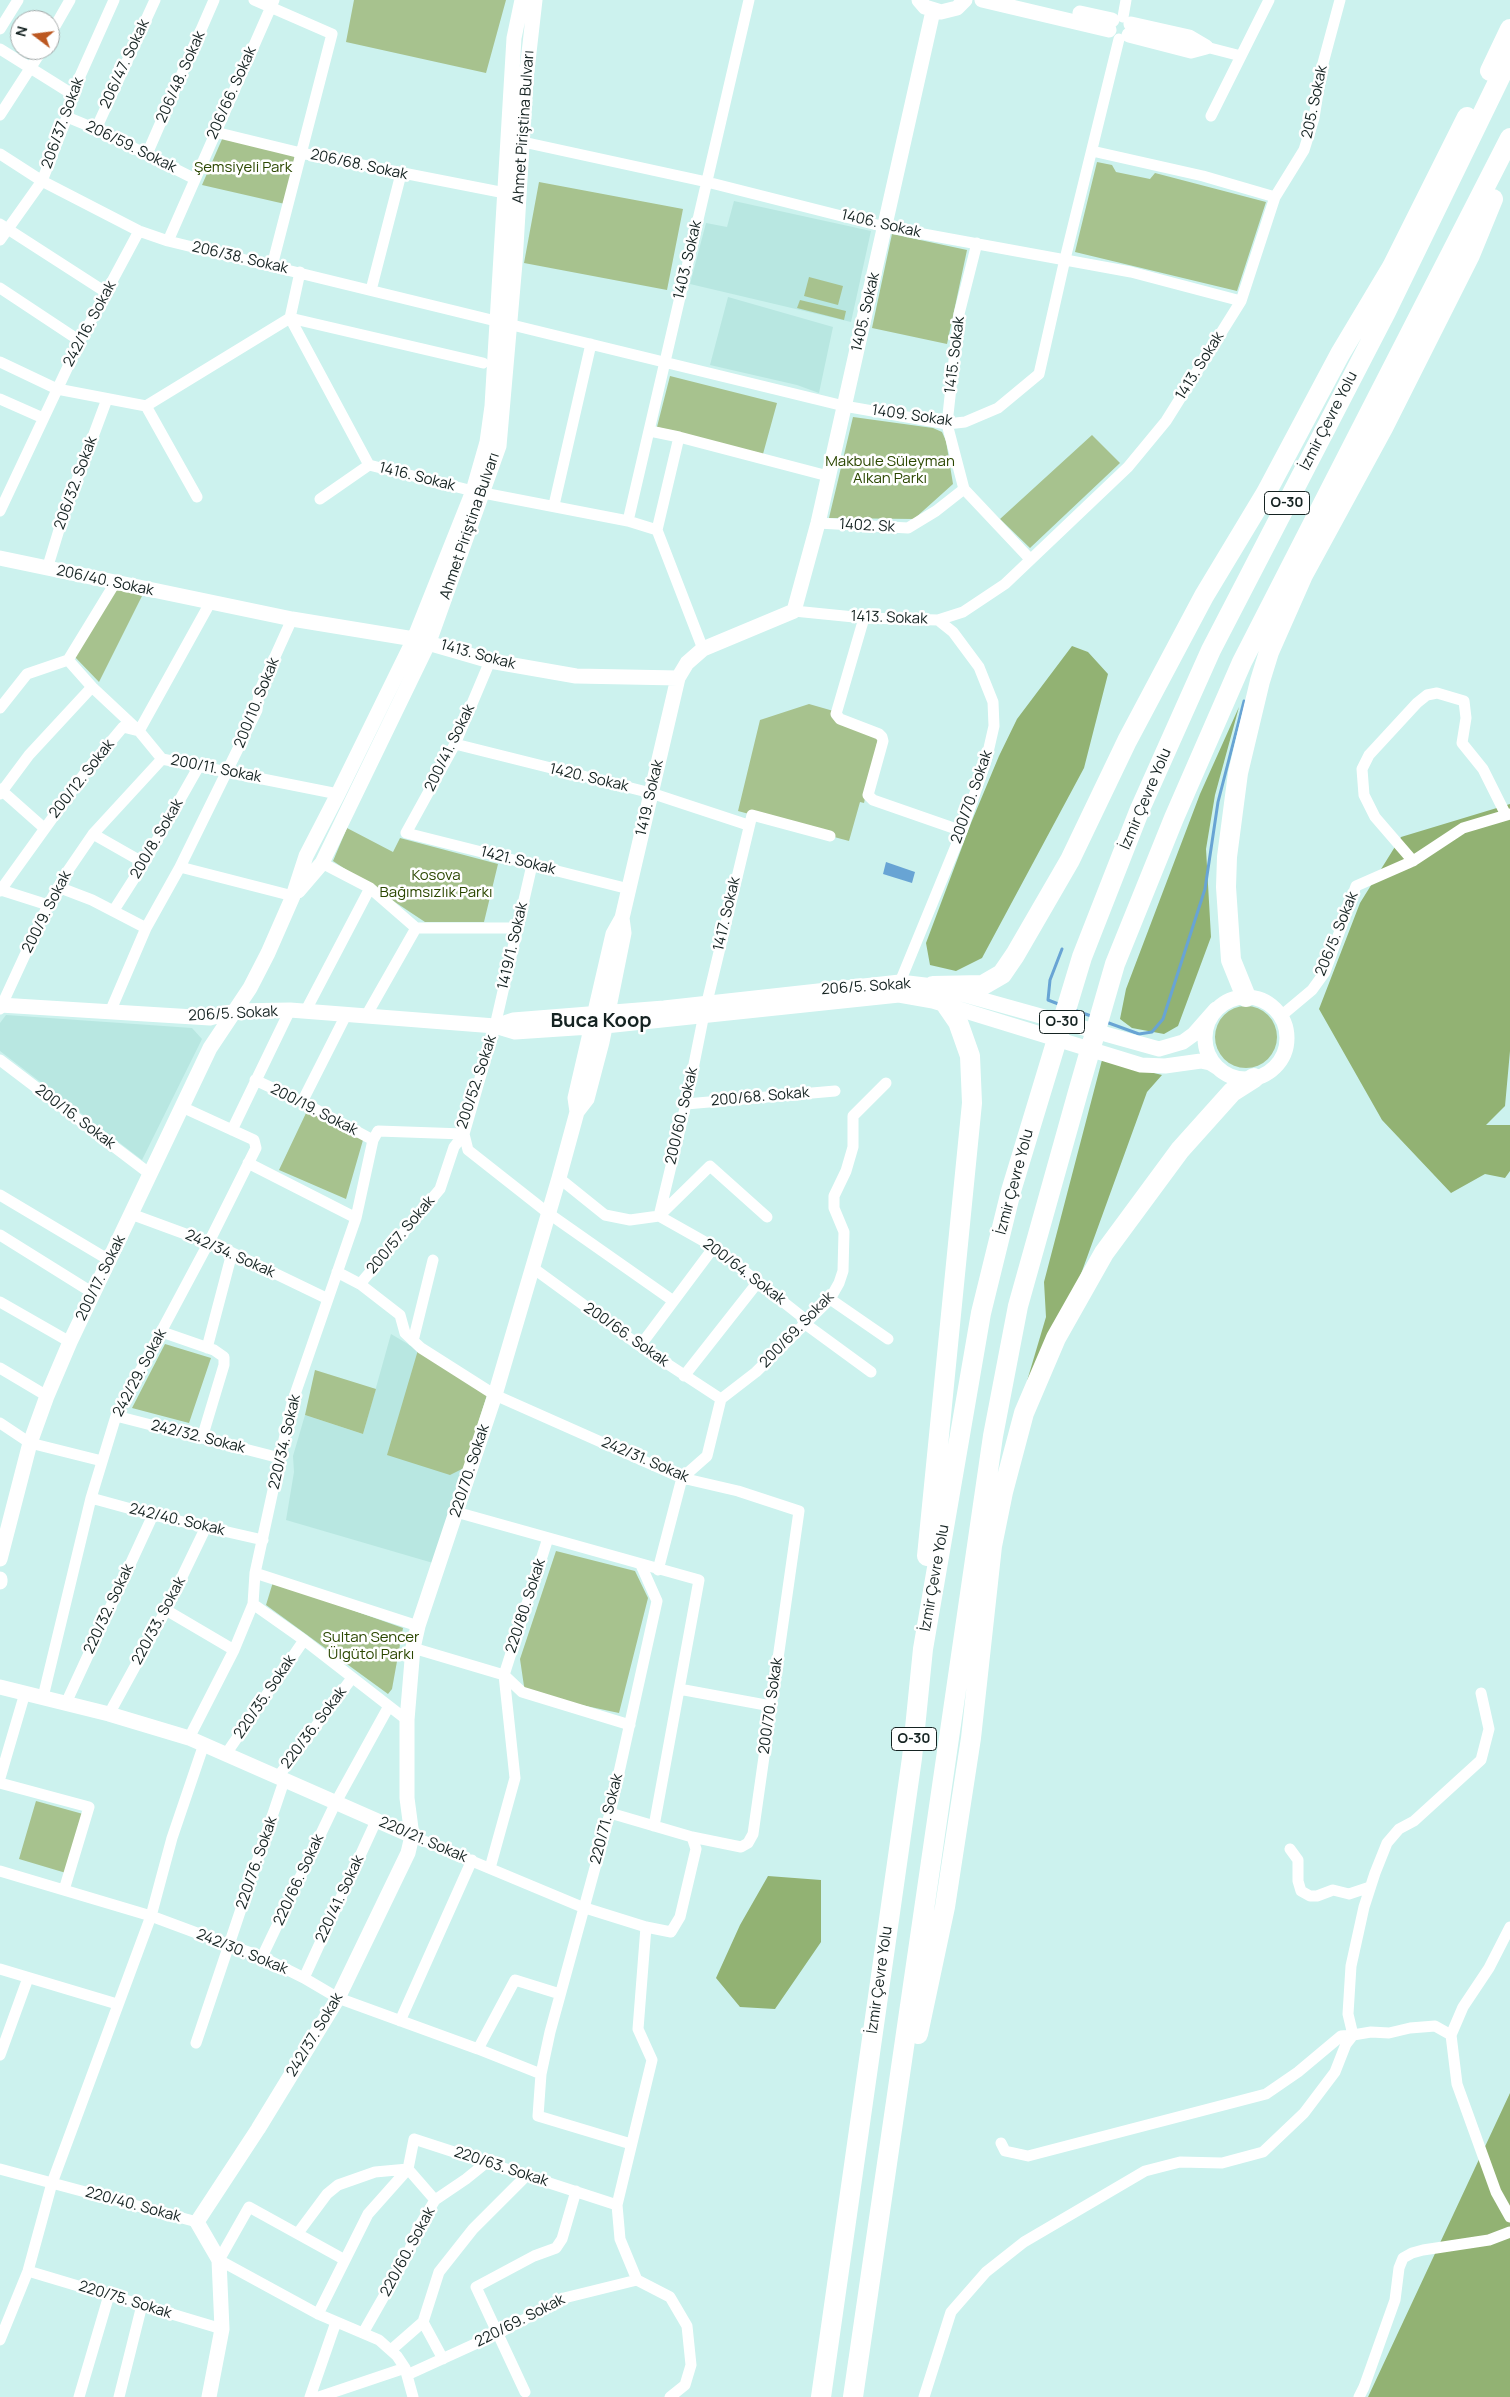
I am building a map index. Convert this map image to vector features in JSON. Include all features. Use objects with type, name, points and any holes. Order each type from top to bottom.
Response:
[{"type":"highway","points":[[933,986],[983,985],[1002,974],[1015,955],[1070,860],[1127,741],[1204,596],[1266,493],[1340,354],[1392,267],[1510,29]]},
{"type":"highway","name":"İzmir Çevre Yolu","points":[[821,2397],[912,1758],[923,1649],[981,1313],[1011,1191],[1082,957],[1140,809],[1211,650],[1386,312],[1510,57]]},
{"type":"highway","name":"O-30","points":[[853,2397],[993,1436],[1018,1306],[1115,964],[1174,818],[1242,662],[1510,138]]},
{"type":"highway","points":[[1246,996],[1231,960],[1226,887],[1227,857],[1232,810],[1245,740],[1269,652],[1303,575],[1361,471],[1470,256],[1510,157]]},
{"type":"highway","points":[[923,1649],[924,1591],[972,1102],[970,1056],[958,1022],[947,1006]]},
{"type":"highway","points":[[879,2220],[945,1907],[972,1728],[992,1546],[1003,1492],[1024,1414],[1056,1338],[1104,1253],[1180,1150],[1232,1092],[1254,1078]]},
{"type":"main road","name":"Ahmet Piriştina Bulvarı","points":[[235,1011],[268,953],[294,896],[306,856],[414,638],[499,446],[505,193],[514,38],[522,0]]},
{"type":"main road","name":"Ahmet Piriştina Bulvarı","points":[[502,324],[523,142],[526,79],[535,0]]},
{"type":"main road","points":[[918,0],[933,11],[949,11],[957,8],[966,0]]},
{"type":"main road","points":[[982,0],[1121,27]]},
{"type":"main road","points":[[1024,0],[1121,27],[1191,50],[1206,47]]},
{"type":"main road","name":"1405. Sokak","points":[[794,611],[818,522],[933,11]]},
{"type":"main road","name":"Ahmet Piriştina Bulvarı","points":[[294,896],[322,863],[429,642],[478,492]]},
{"type":"main road","name":"206/40. Sokak","points":[[0,558],[292,620]]},
{"type":"main road","name":"1413. Sokak","points":[[429,642],[490,661],[576,676],[678,678],[687,663],[702,649],[794,611]]},
{"type":"main road","points":[[292,620],[414,638],[429,642]]},
{"type":"main road","name":"1419. Sokak","points":[[600,1019],[624,933],[622,918],[678,678]]},
{"type":"main road","name":"206/5. Sokak","points":[[1,1006],[210,1018],[235,1011],[290,1010],[495,1026],[515,1032],[600,1019],[705,1008],[900,982],[933,986],[1159,1049],[1183,1042],[1194,1034],[1216,1009]]},
{"type":"main road","name":"206/5. Sokak","points":[[705,1008],[899,995],[919,998],[947,1006],[1140,1065],[1165,1066],[1201,1061],[1210,1063],[1218,1068]]},
{"type":"main road","points":[[1246,996],[1266,1002],[1281,1016],[1286,1031],[1283,1054],[1268,1072],[1254,1078],[1231,1076],[1218,1068],[1208,1054],[1205,1039],[1208,1023],[1216,1009],[1230,1000],[1246,996]]},
{"type":"main road","name":"200/17. Sokak","points":[[1,1551],[30,1443],[46,1396],[210,1048],[235,1011]]},
{"type":"main road","name":"220/70. Sokak","points":[[412,1836],[407,1798],[407,1720],[413,1648],[418,1626],[495,1395],[559,1178],[577,1112],[575,1098],[600,1019]]},
{"type":"main road","name":"220/21. Sokak","points":[[0,1687],[109,1714],[189,1738],[412,1836]]},
{"type":"main road","name":"242/37. Sokak","points":[[197,2222],[260,2126],[338,1998],[408,1853],[412,1836]]},
{"type":"main road","name":"220/40. Sokak","points":[[197,2222],[219,2260]]},
{"type":"main road","points":[[209,2397],[222,2328],[219,2260]]},
{"type":"street","points":[[0,29],[18,0]]},
{"type":"street","points":[[60,18],[70,0]]},
{"type":"street","name":"206/37. Sokak","points":[[0,240],[4,226],[42,181],[67,117],[72,94],[114,0]]},
{"type":"street","name":"206/47. Sokak","points":[[96,129],[155,0]]},
{"type":"street","name":"206/48. Sokak","points":[[147,154],[214,0]]},
{"type":"street","points":[[254,0],[272,4],[332,34],[272,266]]},
{"type":"street","name":"1403. Sokak","points":[[628,521],[749,0]]},
{"type":"street","name":"1409. Sokak","points":[[502,324],[592,344],[665,364],[844,406],[947,424],[965,422],[998,408],[1039,374],[1126,0]]},
{"type":"street","points":[[1211,116],[1269,0]]},
{"type":"street","name":"205. Sokak","points":[[1275,197],[1304,150],[1314,118],[1322,67],[1340,0]]},
{"type":"street","name":"206/66. Sokak","points":[[168,241],[272,4]]},
{"type":"street","points":[[1206,47],[1241,56]]},
{"type":"street","points":[[0,49],[72,94]]},
{"type":"street","points":[[0,115],[36,60]]},
{"type":"street","name":"206/59. Sokak","points":[[67,117],[96,129],[195,179]]},
{"type":"street","name":"206/68. Sokak","points":[[215,132],[301,153],[505,193]]},
{"type":"street","name":"1406. Sokak","points":[[523,142],[707,182],[885,227],[1131,272],[1240,300]]},
{"type":"street","points":[[1092,151],[1203,176],[1275,197]]},
{"type":"street","name":"206/38. Sokak","points":[[0,154],[42,181],[139,231],[168,241],[300,272],[502,324]]},
{"type":"street","points":[[371,290],[401,174]]},
{"type":"street","name":"1413. Sokak","points":[[794,611],[864,618],[938,620],[963,612],[1005,584],[1128,467],[1166,421],[1240,300],[1275,197]]},
{"type":"street","points":[[4,226],[107,293]]},
{"type":"street","name":"242/16. Sokak","points":[[0,511],[56,389],[139,231]]},
{"type":"street","name":"1415. Sokak","points":[[977,243],[959,314],[947,424],[964,489],[1030,559]]},
{"type":"street","points":[[290,318],[300,272]]},
{"type":"street","points":[[0,288],[80,341]]},
{"type":"street","points":[[0,362],[56,389],[146,406],[290,318],[483,364]]},
{"type":"street","name":"1416. Sokak","points":[[290,318],[370,465],[478,492],[554,505],[628,521],[657,530]]},
{"type":"street","points":[[554,505],[592,344]]},
{"type":"street","points":[[0,399],[43,418]]},
{"type":"street","name":"206/32. Sokak","points":[[48,568],[62,520],[107,399]]},
{"type":"street","points":[[146,406],[197,498]]},
{"type":"street","points":[[650,431],[828,476]]},
{"type":"street","points":[[679,437],[657,530],[702,649]]},
{"type":"street","points":[[320,499],[370,465]]},
{"type":"street","name":"1402. Sk","points":[[818,522],[908,528],[936,511],[964,489]]},
{"type":"street","points":[[0,708],[27,674],[68,660],[115,583]]},
{"type":"street","points":[[139,731],[210,603]]},
{"type":"street","points":[[864,618],[836,715],[840,719],[879,734],[882,737],[883,744],[868,790],[869,797],[962,831]]},
{"type":"street","name":"200/10. Sokak","points":[[110,1012],[146,928],[180,867],[229,771],[257,710],[259,692],[292,620]]},
{"type":"street","name":"200/70. Sokak","points":[[900,982],[962,831],[986,761],[994,726],[993,702],[979,667],[953,632],[938,620]]},
{"type":"street","name":"200/11. Sokak","points":[[68,660],[92,687],[139,731],[162,759],[338,794]]},
{"type":"street","name":"200/41. Sokak","points":[[406,833],[454,744],[490,661]]},
{"type":"street","points":[[44,828],[1,791],[28,755],[92,687]]},
{"type":"street","points":[[1413,861],[1374,817],[1364,795],[1362,769],[1369,755],[1417,703],[1427,695],[1437,693],[1464,701],[1466,718],[1462,742],[1483,769],[1508,814]]},
{"type":"street","name":"200/12. Sokak","points":[[1,890],[44,828],[123,727],[139,731]]},
{"type":"street","name":"1420. Sokak","points":[[454,744],[651,793],[748,825]]},
{"type":"street","name":"200/9. Sokak","points":[[1,1006],[58,887],[93,834],[162,759]]},
{"type":"street","name":"200/8. Sokak","points":[[114,910],[144,863],[198,766]]},
{"type":"street","points":[[748,825],[752,814],[830,836]]},
{"type":"street","name":"206/5. Sokak","points":[[1281,1016],[1312,990],[1325,972],[1356,886],[1413,861],[1464,828],[1508,814]]},
{"type":"street","name":"1417. Sokak","points":[[705,1008],[748,825]]},
{"type":"street","name":"1421. Sokak","points":[[406,833],[629,889]]},
{"type":"street","points":[[93,834],[144,863]]},
{"type":"street","points":[[322,863],[370,888],[416,928],[516,928]]},
{"type":"street","name":"1419/1. Sokak","points":[[495,1026],[532,865]]},
{"type":"street","points":[[180,867],[294,896]]},
{"type":"street","points":[[58,887],[114,910],[146,928]]},
{"type":"street","points":[[305,1012],[370,888]]},
{"type":"street","points":[[1,890],[48,905]]},
{"type":"street","points":[[366,1016],[416,928]]},
{"type":"street","name":"200/60. Sokak","points":[[659,1216],[686,1104],[705,1008]]},
{"type":"street","points":[[232,1130],[290,1010]]},
{"type":"street","points":[[302,1102],[346,1015]]},
{"type":"street","name":"200/52. Sokak","points":[[373,1140],[378,1131],[464,1134],[495,1026]]},
{"type":"street","name":"200/16. Sokak","points":[[0,1060],[150,1174]]},
{"type":"street","name":"200/19. Sokak","points":[[256,1080],[373,1140]]},
{"type":"street","name":"200/69. Sokak","points":[[721,1400],[756,1372],[804,1323],[830,1300],[839,1283],[843,1270],[844,1232],[834,1208],[834,1196],[846,1171],[853,1147],[853,1116],[886,1083]]},
{"type":"street","name":"200/68. Sokak","points":[[686,1104],[835,1090]]},
{"type":"street","name":"242/29. Sokak","points":[[43,1697],[91,1498],[116,1416],[162,1332],[256,1148],[254,1140],[182,1107]]},
{"type":"street","points":[[464,1134],[468,1150],[548,1213],[672,1300]]},
{"type":"street","name":"200/57. Sokak","points":[[337,1272],[360,1284],[440,1189],[454,1147],[464,1134]]},
{"type":"street","name":"220/34. Sokak","points":[[189,1738],[234,1650],[253,1604],[255,1573],[292,1403],[356,1218],[373,1140]]},
{"type":"street","points":[[248,1163],[356,1218]]},
{"type":"street","points":[[559,1178],[605,1215],[630,1220],[659,1216],[710,1166],[767,1217]]},
{"type":"street","points":[[0,1195],[109,1260]]},
{"type":"street","name":"242/34. Sokak","points":[[131,1214],[209,1242],[328,1299]]},
{"type":"street","name":"200/64. Sokak","points":[[659,1216],[714,1247],[801,1316],[804,1323],[871,1372]]},
{"type":"street","points":[[0,1235],[93,1293]]},
{"type":"street","points":[[640,1346],[672,1300],[714,1247]]},
{"type":"street","points":[[207,1348],[232,1253]]},
{"type":"street","points":[[413,1341],[433,1260]]},
{"type":"street","name":"200/66. Sokak","points":[[533,1268],[640,1346],[721,1400]]},
{"type":"street","points":[[684,1376],[758,1282]]},
{"type":"street","points":[[360,1284],[400,1315],[405,1333],[413,1341],[495,1395]]},
{"type":"street","points":[[830,1300],[888,1339]]},
{"type":"street","points":[[0,1302],[70,1342]]},
{"type":"street","points":[[162,1332],[220,1353],[225,1362],[202,1438]]},
{"type":"street","points":[[0,1368],[46,1396]]},
{"type":"street","name":"242/31. Sokak","points":[[495,1395],[682,1478],[738,1491],[799,1511]]},
{"type":"street","points":[[658,1570],[682,1478],[707,1456],[721,1400]]},
{"type":"street","name":"242/32. Sokak","points":[[116,1416],[280,1458]]},
{"type":"street","points":[[0,1424],[30,1443],[102,1461]]},
{"type":"street","name":"242/40. Sokak","points":[[91,1498],[153,1515],[263,1540]]},
{"type":"street","name":"200/70. Sokak","points":[[692,1837],[741,1847],[748,1843],[753,1834],[799,1511]]},
{"type":"street","points":[[456,1512],[699,1580],[654,1826]]},
{"type":"street","name":"220/32. Sokak","points":[[66,1703],[153,1515]]},
{"type":"street","name":"220/33. Sokak","points":[[109,1714],[166,1610],[206,1527]]},
{"type":"street","name":"220/80. Sokak","points":[[490,1868],[515,1778],[504,1675],[548,1538]]},
{"type":"street","name":"220/71. Sokak","points":[[540,2074],[582,1907],[610,1813],[657,1601],[641,1565]]},
{"type":"street","points":[[255,1573],[418,1626]]},
{"type":"street","name":"220/35. Sokak","points":[[253,1604],[304,1640],[407,1720]]},
{"type":"street","points":[[166,1610],[234,1650]]},
{"type":"street","name":"220/35. Sokak","points":[[226,1754],[304,1640]]},
{"type":"street","points":[[413,1648],[504,1675],[522,1692],[630,1725]]},
{"type":"street","name":"220/36. Sokak","points":[[281,1779],[352,1678]]},
{"type":"street","points":[[679,1689],[771,1706]]},
{"type":"street","points":[[0,1778],[25,1693]]},
{"type":"street","points":[[1353,2035],[1348,2014],[1351,1966],[1370,1887],[1387,1843],[1399,1828],[1414,1821],[1481,1760],[1489,1729],[1480,1693]]},
{"type":"street","name":"220/66. Sokak","points":[[262,1957],[336,1802],[389,1706]]},
{"type":"street","points":[[0,2340],[28,2271],[52,2183],[150,1916],[172,1838],[204,1744]]},
{"type":"street","name":"220/76. Sokak","points":[[196,2043],[281,1779]]},
{"type":"street","points":[[0,1784],[89,1806],[64,1890]]},
{"type":"street","points":[[610,1813],[692,1837]]},
{"type":"street","name":"220/41. Sokak","points":[[304,1978],[376,1821]]},
{"type":"street","name":"220/21. Sokak","points":[[412,1836],[582,1907],[646,1927],[671,1932],[680,1917],[696,1849],[692,1837]]},
{"type":"street","points":[[1290,1849],[1298,1860],[1298,1881],[1301,1891],[1310,1896],[1317,1896],[1332,1890],[1348,1894],[1370,1887]]},
{"type":"street","points":[[400,2021],[472,1860]]},
{"type":"street","name":"242/30. Sokak","points":[[0,1871],[150,1916],[262,1957],[338,1998],[478,2049],[540,2074]]},
{"type":"street","points":[[646,1927],[638,2029],[652,2060],[617,2205],[620,2239],[637,2280],[670,2297],[687,2326],[691,2365],[685,2385],[670,2397]]},
{"type":"street","points":[[1510,1927],[1489,1968],[1463,2007],[1451,2035],[1457,2084],[1496,2192],[1510,2216]]},
{"type":"street","points":[[0,1969],[117,2004]]},
{"type":"street","points":[[0,2055],[28,1978]]},
{"type":"street","points":[[478,2049],[515,1980],[560,1994]]},
{"type":"street","points":[[1001,2143],[1006,2151],[1028,2156],[1266,2094],[1298,2072],[1341,2036],[1372,2032],[1389,2033],[1410,2028],[1434,2026],[1451,2035]]},
{"type":"street","points":[[924,2397],[951,2312],[986,2272],[1024,2242],[1145,2171],[1180,2162],[1222,2164],[1263,2152],[1304,2114],[1335,2072],[1346,2044],[1353,2035]]},
{"type":"street","points":[[540,2074],[538,2116],[631,2144]]},
{"type":"street","name":"220/63. Sokak","points":[[408,2168],[414,2139],[617,2205]]},
{"type":"street","name":"220/60. Sokak","points":[[363,2333],[408,2254],[417,2230],[436,2200],[487,2162]]},
{"type":"street","points":[[408,2168],[436,2200]]},
{"type":"street","points":[[298,2233],[327,2194],[338,2185],[375,2172],[408,2168]]},
{"type":"street","points":[[318,2314],[368,2214],[408,2168]]},
{"type":"street","name":"220/40. Sokak","points":[[0,2169],[197,2222]]},
{"type":"street","points":[[391,2350],[423,2322],[439,2272],[473,2229],[527,2175]]},
{"type":"street","points":[[522,2395],[499,2332],[476,2287],[534,2256],[556,2248],[562,2239],[576,2191]]},
{"type":"street","points":[[345,2260],[249,2207],[219,2260],[318,2314],[379,2340],[391,2350],[406,2372],[413,2397]]},
{"type":"street","points":[[1359,2397],[1395,2300],[1399,2268],[1403,2258],[1412,2252],[1489,2240],[1510,2232]]},
{"type":"street","name":"220/75. Sokak","points":[[28,2271],[222,2328]]},
{"type":"street","name":"220/69. Sokak","points":[[319,2397],[406,2372],[443,2359],[564,2298],[637,2280]]},
{"type":"street","points":[[79,2397],[109,2295]]},
{"type":"street","points":[[119,2397],[142,2305]]},
{"type":"street","points":[[310,2397],[336,2322]]},
{"type":"street","points":[[423,2322],[443,2359]]},
{"type":"shaded area","points":[[734,201],[871,231],[851,322],[690,284],[706,223],[727,227]]},
{"type":"shaded area","points":[[728,297],[833,327],[819,393],[797,385],[710,365]]},
{"type":"shaded area","points":[[6,1015],[192,1028],[202,1039],[142,1160],[0,1051],[0,1023]]},
{"type":"shaded area","points":[[391,1334],[418,1350],[464,1467],[433,1563],[286,1520],[294,1472],[293,1456],[305,1415],[363,1434]]},
{"type":"green space","points":[[354,0],[506,0],[486,73],[346,42]]},
{"type":"green space","name":"Şemsiyeli Park","points":[[223,137],[295,155],[285,204],[202,185]]},
{"type":"green space","points":[[1097,162],[1112,165],[1116,172],[1150,179],[1155,173],[1266,202],[1237,291],[1075,252]]},
{"type":"green space","points":[[539,182],[683,209],[667,290],[524,263]]},
{"type":"green space","points":[[892,234],[967,250],[947,344],[872,328]]},
{"type":"green space","points":[[809,277],[843,286],[838,305],[804,296]]},
{"type":"green space","points":[[800,300],[846,311],[844,320],[797,308]]},
{"type":"green space","points":[[670,376],[777,403],[763,454],[657,427]]},
{"type":"green space","name":"Makbule Süleyman Alkan Parkı","points":[[853,417],[933,428],[942,432],[946,441],[953,484],[914,519],[829,518]]},
{"type":"green space","points":[[1092,435],[1120,463],[1030,548],[1000,519]]},
{"type":"green space","points":[[115,586],[142,596],[99,682],[73,655]]},
{"type":"green space","points":[[1072,646],[1088,652],[1108,674],[1084,768],[982,958],[956,971],[930,965],[926,943],[971,823],[999,756],[1017,719]]},
{"type":"green space","points":[[809,704],[837,712],[879,734],[864,803],[860,802],[849,841],[738,811],[760,720]]},
{"type":"green space","points":[[1239,707],[1215,795],[1206,849],[1211,937],[1178,1026],[1164,1034],[1132,1028],[1120,1019],[1126,989],[1200,794]]},
{"type":"green space","points":[[1510,804],[1510,1051],[1505,1106],[1486,1125],[1510,1125],[1510,1171],[1505,1178],[1485,1174],[1451,1193],[1382,1120],[1319,1009],[1360,903],[1401,837]]},
{"type":"green space","name":"Kosova Bağımsızlık Parkı","points":[[347,828],[393,852],[400,838],[498,864],[484,922],[425,922],[333,861]]},
{"type":"green space","points":[[1246,1006],[1258,1008],[1268,1015],[1275,1025],[1277,1037],[1275,1049],[1268,1059],[1258,1066],[1246,1068],[1234,1066],[1224,1059],[1217,1049],[1215,1037],[1217,1025],[1224,1015],[1234,1008]]},
{"type":"green space","points":[[1102,1060],[1162,1075],[1147,1092],[1077,1285],[1027,1381],[1046,1317],[1044,1282]]},
{"type":"green space","points":[[307,1111],[363,1140],[346,1199],[279,1170]]},
{"type":"green space","points":[[165,1344],[211,1358],[189,1423],[132,1408]]},
{"type":"green space","points":[[418,1350],[487,1395],[464,1468],[450,1475],[387,1455]]},
{"type":"green space","points":[[315,1370],[376,1389],[363,1434],[305,1415]]},
{"type":"green space","points":[[556,1551],[635,1571],[648,1598],[619,1713],[525,1693],[520,1659]]},
{"type":"green space","name":"Sultan Sencer Ülgütol Parkı","points":[[273,1582],[403,1628],[392,1689],[388,1694],[266,1605]]},
{"type":"green space","points":[[36,1801],[83,1814],[66,1873],[19,1859]]},
{"type":"green space","points":[[768,1876],[821,1880],[821,1942],[775,2009],[740,2007],[716,1978],[740,1925]]},
{"type":"green space","points":[[1510,2093],[1510,2397],[1368,2397]]},
{"type":"water","points":[[886,862],[915,872],[912,883],[883,874]]},
{"type":"waterway","points":[[1106,1022],[1139,1034],[1152,1032],[1163,1019],[1205,889],[1218,802],[1244,701]]},
{"type":"waterway","points":[[1061,1005],[1048,1000],[1050,980],[1062,949]]},
{"type":"waterway","points":[[1074,1010],[1094,1017]]},
{"type":"district","name":"Buca Koop","points":[[601,1021]]}]
